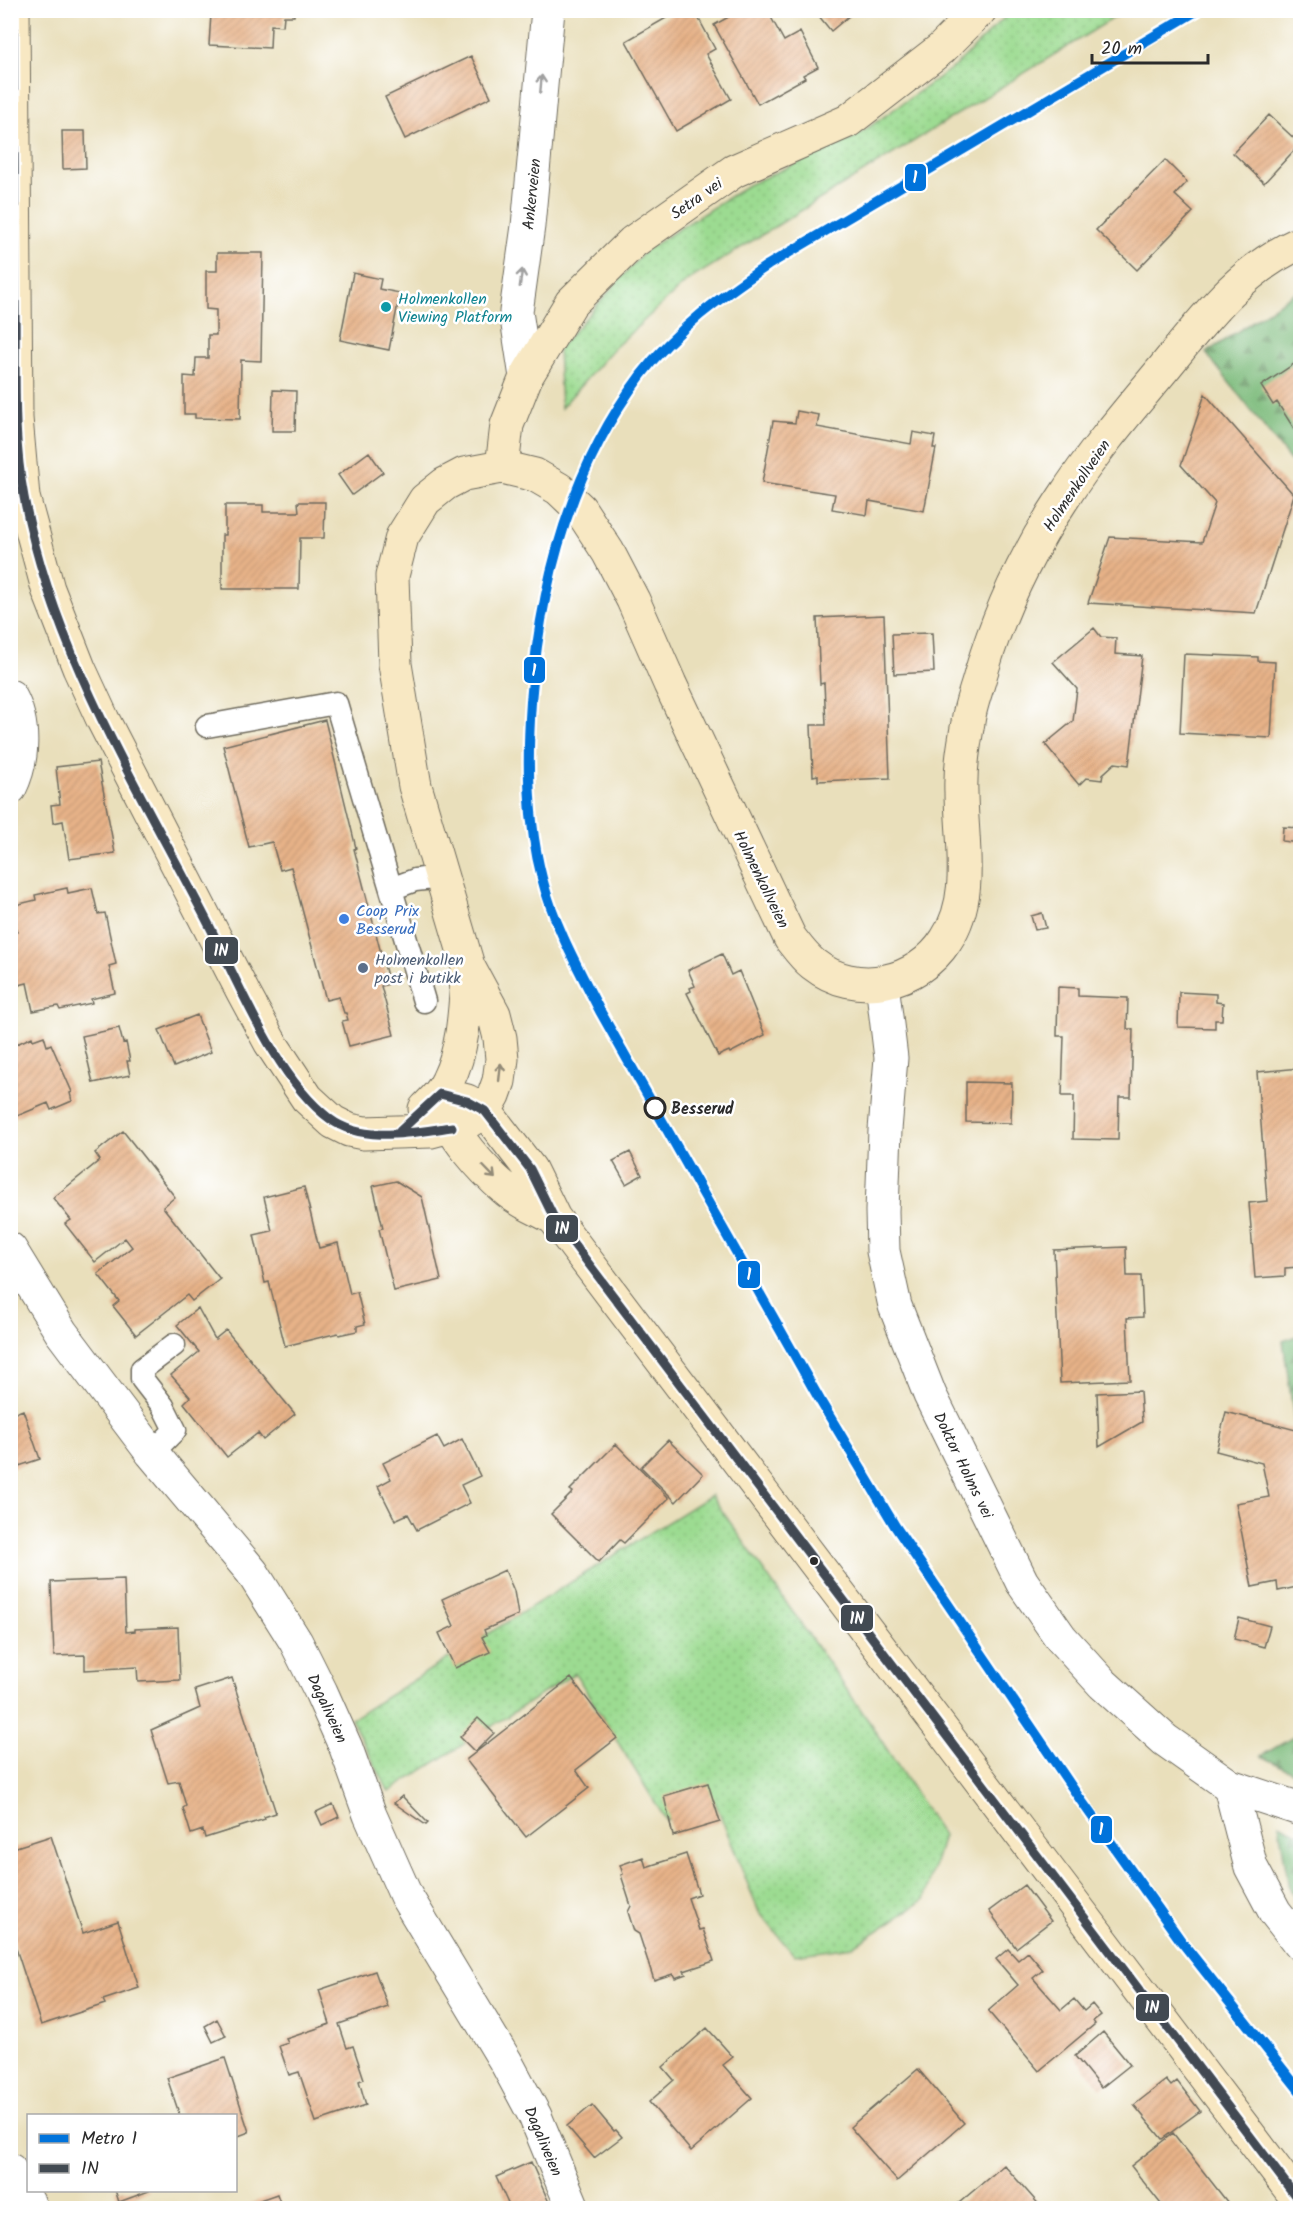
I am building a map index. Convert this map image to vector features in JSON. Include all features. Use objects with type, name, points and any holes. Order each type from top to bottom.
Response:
[{"type":"main road","points":[[13,10],[17,500],[79,668],[131,776],[270,1042],[307,1098],[333,1122],[349,1130],[364,1133],[431,1131],[470,1121],[485,1111]]},
{"type":"main road","name":"Setra vei","points":[[502,467],[507,425],[526,377],[571,303],[633,242],[734,171],[848,121],[941,49],[980,10]]},
{"type":"main road","name":"Holmenkollveien","points":[[485,1111],[499,1081],[502,1059],[500,1038],[494,1014],[468,966],[413,775],[395,664],[392,576],[402,537],[425,500],[445,484],[464,474],[502,467],[535,475],[559,489],[580,509],[596,531],[633,600],[670,684],[790,938],[812,963],[822,970],[850,980],[882,983],[908,975],[934,956],[947,939],[957,919],[964,880],[961,792],[968,718],[987,652],[1015,582],[1050,520],[1117,424],[1216,304],[1251,273],[1300,243]]},
{"type":"main road","name":"Holmenkollveien","points":[[400,1131],[440,1094],[449,1079],[459,1042],[468,966]]},
{"type":"main road","points":[[554,1218],[506,1190],[478,1161],[452,1127],[444,1112],[440,1094],[467,1101],[485,1111],[530,1169],[554,1218],[1300,2202]]},
{"type":"street","name":"Ankerveien","points":[[526,377],[516,312],[528,226],[548,10]]},
{"type":"street","points":[[10,696],[19,720],[21,741],[19,764],[10,788]]},
{"type":"street","name":"Doktor Holms vei","points":[[882,983],[891,1058],[882,1210],[884,1251],[895,1306],[930,1395],[1022,1582],[1061,1638],[1103,1684],[1165,1740],[1230,1786],[1300,1809]]},
{"type":"street","name":"Dagaliveien","points":[[13,1261],[61,1332],[152,1453],[252,1572],[296,1642],[342,1739],[370,1815],[406,1896],[506,2062],[535,2116],[573,2208]]},
{"type":"street","points":[[1230,1786],[1251,1867],[1275,1912],[1300,1944]]},
{"type":"street","points":[[10,2170],[31,2208]]},
{"type":"lane","points":[[207,726],[336,703],[424,1001]]},
{"type":"lane","points":[[391,889],[415,880],[443,877]]},
{"type":"lane","points":[[152,1453],[175,1430],[162,1406],[142,1379],[142,1369],[174,1345]]},
{"type":"green space","points":[[1011,11],[1125,11],[687,281],[612,350],[561,408],[558,349],[646,250],[748,185],[855,137],[955,66]]},
{"type":"green space","points":[[1300,289],[1300,473],[1206,353]]},
{"type":"green space","points":[[1300,1335],[1300,1461],[1283,1341]]},
{"type":"green space","points":[[711,1495],[868,1720],[943,1836],[924,1900],[853,1947],[794,1955],[759,1912],[715,1802],[666,1820],[575,1673],[389,1792],[351,1719]]},
{"type":"green space","points":[[1300,1733],[1300,1776],[1261,1756]]},
{"type":"green space","points":[[1279,1824],[1300,1834],[1300,1905],[1289,1889]]},
{"type":"building","points":[[202,10],[294,10],[294,16],[284,16],[283,26],[271,25],[270,48],[209,45],[211,14],[202,13]]},
{"type":"building","points":[[404,10],[469,10],[468,19]]},
{"type":"building","points":[[680,10],[694,10],[715,49],[706,54],[731,99],[676,131],[626,41]]},
{"type":"building","points":[[741,10],[767,10],[784,41],[800,32],[818,67],[803,75],[805,78],[758,104],[714,25]]},
{"type":"building","points":[[814,10],[856,10],[831,31]]},
{"type":"building","points":[[471,56],[491,97],[405,139],[385,97]]},
{"type":"building","points":[[1269,115],[1300,144],[1264,183],[1233,153]]},
{"type":"building","points":[[62,131],[85,131],[86,168],[63,169]]},
{"type":"building","points":[[1165,160],[1187,182],[1175,195],[1193,212],[1137,270],[1096,230]]},
{"type":"building","points":[[217,253],[263,253],[261,361],[241,360],[240,419],[195,418],[195,414],[184,414],[184,376],[195,377],[196,358],[208,358],[208,335],[216,335],[216,310],[206,309],[206,271],[217,271]]},
{"type":"building","points":[[353,273],[381,279],[379,289],[400,293],[389,350],[340,340]]},
{"type":"building","points":[[1300,360],[1300,438],[1277,402],[1273,405],[1261,386]]},
{"type":"building","points":[[273,390],[296,391],[295,431],[272,431]]},
{"type":"building","points":[[1205,394],[1294,495],[1256,613],[1088,603],[1110,537],[1202,542],[1215,503],[1181,465]]},
{"type":"building","points":[[797,411],[819,415],[817,427],[911,444],[913,432],[935,436],[933,448],[936,448],[924,511],[869,501],[867,515],[832,509],[835,494],[762,483],[773,421],[795,423]]},
{"type":"building","points":[[369,452],[383,472],[352,495],[338,475]]},
{"type":"building","points":[[298,502],[325,502],[324,538],[300,538],[299,589],[222,589],[222,535],[225,535],[225,505],[263,505],[263,512],[299,512]]},
{"type":"building","points":[[884,615],[890,778],[818,781],[818,775],[813,776],[811,725],[826,725],[824,683],[820,684],[817,618]]},
{"type":"building","points":[[1094,628],[1101,637],[1116,638],[1115,654],[1142,656],[1129,765],[1115,763],[1103,774],[1102,780],[1086,778],[1079,785],[1045,744],[1073,721],[1077,689],[1053,662]]},
{"type":"building","points":[[932,633],[934,672],[894,674],[892,634]]},
{"type":"building","points":[[1184,654],[1258,657],[1258,661],[1275,662],[1271,738],[1180,733]]},
{"type":"building","points":[[325,720],[356,848],[354,849],[389,984],[381,986],[394,1035],[349,1046],[342,1021],[348,1020],[339,997],[326,1000],[291,867],[280,870],[272,842],[249,847],[223,746]]},
{"type":"building","points":[[98,762],[115,853],[69,859],[63,821],[53,823],[51,805],[60,804],[56,767]]},
{"type":"building","points":[[1283,827],[1300,828],[1300,843],[1282,841]]},
{"type":"building","points":[[67,888],[68,893],[92,888],[98,914],[105,913],[116,964],[109,966],[115,993],[91,999],[92,1003],[60,1010],[58,1006],[33,1011],[27,983],[15,986],[10,965],[10,934],[17,932],[11,906],[36,900],[35,895]]},
{"type":"building","points":[[1042,913],[1046,928],[1035,930],[1031,916]]},
{"type":"building","points":[[722,954],[731,975],[739,971],[765,1035],[730,1053],[729,1051],[718,1056],[687,993],[695,986],[688,970]]},
{"type":"building","points":[[1058,987],[1078,988],[1078,996],[1128,998],[1127,1029],[1133,1029],[1131,1097],[1119,1097],[1118,1140],[1073,1139],[1074,1096],[1062,1096],[1064,1036],[1057,1036]]},
{"type":"building","points":[[1179,992],[1216,994],[1216,1002],[1223,1003],[1222,1020],[1215,1020],[1215,1028],[1178,1027]]},
{"type":"building","points":[[197,1015],[211,1052],[174,1067],[159,1030]]},
{"type":"building","points":[[119,1028],[123,1043],[126,1042],[130,1075],[93,1083],[82,1036]]},
{"type":"building","points":[[44,1036],[47,1046],[51,1044],[72,1092],[70,1093],[72,1101],[51,1110],[48,1103],[10,1119],[10,1047],[32,1037],[33,1040]]},
{"type":"building","points":[[1300,1068],[1300,1267],[1285,1268],[1285,1276],[1255,1278],[1249,1203],[1267,1201],[1257,1072]]},
{"type":"building","points":[[966,1082],[1012,1083],[1011,1123],[966,1122]]},
{"type":"building","points":[[123,1131],[175,1197],[163,1207],[220,1279],[192,1301],[187,1295],[136,1335],[113,1306],[119,1301],[98,1274],[132,1247],[125,1238],[95,1262],[65,1224],[71,1220],[53,1198],[100,1160],[95,1153]]},
{"type":"building","points":[[630,1152],[642,1175],[626,1184],[613,1161]]},
{"type":"building","points":[[396,1181],[422,1197],[441,1280],[394,1291],[379,1229],[383,1228],[373,1186]]},
{"type":"building","points":[[304,1187],[319,1248],[338,1243],[350,1294],[357,1292],[365,1324],[357,1326],[357,1331],[339,1335],[338,1333],[285,1346],[269,1282],[265,1283],[254,1235],[272,1231],[264,1197]]},
{"type":"building","points":[[1126,1247],[1127,1276],[1141,1276],[1143,1317],[1127,1318],[1130,1380],[1060,1383],[1054,1250]]},
{"type":"building","points":[[198,1308],[215,1339],[226,1330],[295,1414],[263,1440],[258,1433],[227,1457],[184,1403],[190,1397],[171,1375],[199,1352],[177,1325]]},
{"type":"building","points":[[1140,1391],[1142,1422],[1099,1447],[1097,1393]]},
{"type":"building","points":[[23,1410],[40,1459],[10,1469],[10,1415]]},
{"type":"building","points":[[1226,1412],[1300,1431],[1300,1564],[1298,1565],[1300,1578],[1296,1579],[1297,1587],[1278,1591],[1277,1582],[1252,1587],[1236,1503],[1269,1497],[1262,1463],[1216,1451]]},
{"type":"building","points":[[437,1436],[444,1449],[462,1439],[480,1476],[461,1485],[470,1503],[417,1530],[408,1514],[395,1520],[378,1486],[391,1479],[383,1463]]},
{"type":"building","points":[[668,1440],[703,1474],[676,1502],[641,1467]]},
{"type":"building","points":[[616,1444],[669,1498],[624,1543],[620,1540],[599,1562],[551,1514],[573,1492],[570,1490]]},
{"type":"building","points":[[505,1570],[514,1591],[518,1615],[484,1630],[486,1635],[482,1637],[490,1652],[455,1668],[439,1633],[454,1626],[442,1599]]},
{"type":"building","points":[[124,1579],[126,1632],[135,1631],[135,1629],[178,1627],[180,1680],[138,1682],[137,1667],[85,1670],[85,1655],[54,1656],[51,1582]]},
{"type":"building","points":[[1239,1618],[1270,1626],[1264,1647],[1234,1639]]},
{"type":"building","points":[[232,1678],[276,1813],[264,1817],[265,1819],[205,1838],[203,1830],[191,1834],[183,1808],[186,1806],[179,1781],[168,1783],[151,1730],[200,1708],[195,1690]]},
{"type":"building","points":[[571,1678],[617,1738],[576,1770],[589,1788],[526,1837],[466,1760]]},
{"type":"building","points":[[478,1718],[494,1733],[475,1752],[460,1737]]},
{"type":"building","points":[[708,1783],[720,1822],[673,1836],[664,1796]]},
{"type":"building","points":[[402,1796],[428,1823],[426,1825],[394,1803]]},
{"type":"building","points":[[333,1804],[339,1817],[322,1825],[316,1812]]},
{"type":"building","points":[[51,1836],[83,1933],[118,1921],[139,1988],[103,2000],[105,2004],[41,2025],[10,1930],[10,1849]]},
{"type":"building","points":[[686,1854],[699,1894],[688,1898],[699,1930],[703,1929],[714,1961],[684,1971],[686,1974],[675,1978],[673,1974],[654,1980],[639,1934],[634,1931],[628,1912],[631,1906],[620,1865],[643,1857],[646,1867]]},
{"type":"building","points":[[1024,1885],[1051,1921],[1016,1948],[989,1911]]},
{"type":"building","points":[[1008,1949],[1018,1960],[1028,1952],[1043,1970],[1033,1978],[1061,2010],[1074,1999],[1084,2011],[1092,2004],[1101,2015],[1093,2021],[1095,2024],[1039,2071],[988,2011],[1018,1985],[996,1959]]},
{"type":"building","points":[[375,1971],[388,2007],[339,2024],[347,2048],[353,2046],[364,2079],[359,2081],[366,2105],[316,2122],[299,2072],[289,2075],[279,2046],[288,2043],[286,2039],[330,2024],[319,1990]]},
{"type":"building","points":[[217,2019],[226,2036],[213,2042],[205,2026]]},
{"type":"building","points":[[707,2028],[733,2057],[723,2065],[752,2098],[691,2151],[649,2102],[674,2080],[663,2067]]},
{"type":"building","points":[[1103,2032],[1130,2065],[1101,2088],[1075,2056]]},
{"type":"building","points":[[225,2058],[249,2132],[237,2137],[237,2114],[179,2114],[167,2078]]},
{"type":"building","points":[[918,2069],[964,2123],[897,2181],[850,2127]]},
{"type":"building","points":[[1166,2080],[1171,2086],[1177,2081],[1200,2111],[1162,2139],[1134,2105]]},
{"type":"building","points":[[592,2105],[622,2137],[594,2158],[567,2126]]},
{"type":"building","points":[[1173,2133],[1232,2208],[1164,2208],[1131,2166]]},
{"type":"building","points":[[531,2162],[551,2207],[510,2208],[496,2177]]},
{"type":"building","points":[[1004,2165],[1042,2208],[953,2208]]},
{"type":"building","points":[[116,2192],[146,2192],[119,2202]]},
{"type":"building","points":[[277,2194],[282,2208],[237,2208]]},
{"type":"metro line","name":"1","points":[[1198,10],[768,265],[700,315],[654,359],[616,411],[595,449],[577,489],[563,530],[551,572],[535,658],[531,702],[529,790],[533,835],[542,878],[567,946],[600,1011],[821,1402],[895,1526],[1080,1799],[1181,1941],[1300,2091]]},
{"type":"transit line","name":"1N","points":[[13,10],[15,402],[18,450],[24,497],[37,554],[55,610],[77,664],[127,770],[209,925],[246,1002],[276,1056],[293,1081],[330,1119],[358,1132],[389,1134],[452,1127]]},
{"type":"transit line","name":"1N","points":[[400,1131],[440,1094],[467,1101],[485,1111],[530,1169],[554,1218],[1300,2202]]},
{"type":"place","name":"Holmenkollen Viewing Platform","points":[[386,307]]},
{"type":"place","name":"Coop Prix Besserud","points":[[344,919]]},
{"type":"place","name":"Holmenkollen post i butikk","points":[[363,968]]},
{"type":"place","name":"Besserud","points":[[655,1108]]}]
